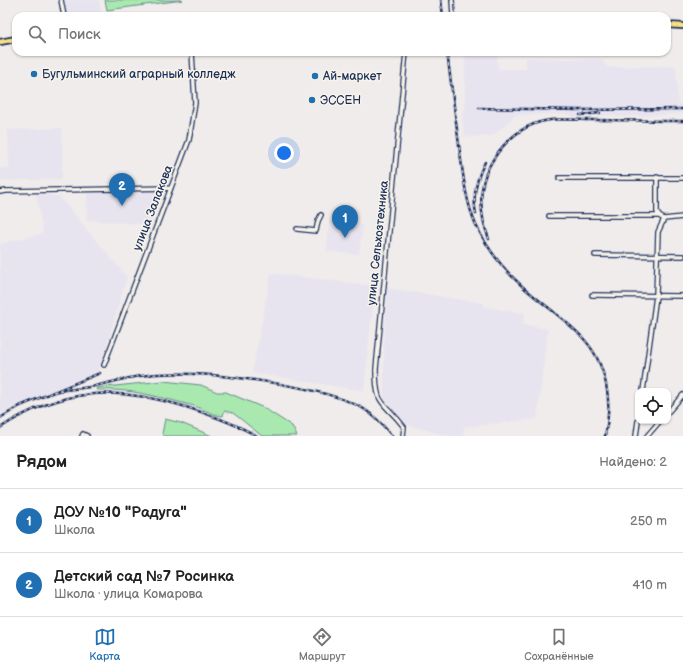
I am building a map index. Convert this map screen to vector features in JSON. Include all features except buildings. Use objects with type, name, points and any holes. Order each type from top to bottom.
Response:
[{"type":"main road","points":[[671,26],[683,26]]},
{"type":"main road","points":[[0,42],[12,40]]},
{"type":"street","points":[[61,0],[63,12]]},
{"type":"street","points":[[452,0],[453,12]]},
{"type":"street","name":"улица Залакова","points":[[104,365],[189,140],[195,103],[192,56]]},
{"type":"street","name":"улица Сельхозтехника","points":[[403,436],[404,427],[380,402],[376,387],[376,375],[406,56]]},
{"type":"street","points":[[657,177],[657,212],[659,216]]},
{"type":"street","points":[[559,178],[683,178]]},
{"type":"street","points":[[0,192],[171,188]]},
{"type":"street","points":[[297,229],[316,231],[321,215]]},
{"type":"street","points":[[549,216],[659,216],[664,219],[683,217]]},
{"type":"street","points":[[643,388],[656,296],[658,232],[664,219]]},
{"type":"street","points":[[595,255],[683,256]]},
{"type":"street","points":[[592,295],[683,296]]},
{"type":"street","points":[[671,409],[683,395]]},
{"type":"street","points":[[636,436],[638,424]]},
{"type":"street","points":[[647,436],[657,424]]},
{"type":"street","points":[[82,435],[87,436]]},
{"type":"shaded area","points":[[63,0],[99,0],[101,12],[65,12]]},
{"type":"shaded area","points":[[465,56],[497,56],[498,69],[526,69],[526,58],[602,59],[607,67],[676,66],[678,103],[683,104],[683,114],[617,117],[614,115],[571,117],[570,114],[516,115],[493,136],[464,137],[462,112],[465,109]]},
{"type":"shaded area","points":[[62,128],[62,179],[0,181],[0,168],[9,167],[8,130]]},
{"type":"shaded area","points":[[163,190],[151,225],[86,220],[87,191]]},
{"type":"shaded area","points":[[36,194],[59,196],[127,277],[99,371],[0,414],[0,244],[43,233]]},
{"type":"shaded area","points":[[330,220],[363,225],[359,255],[326,251]]},
{"type":"shaded area","points":[[271,273],[375,286],[364,391],[252,373]]},
{"type":"shaded area","points":[[387,288],[483,303],[485,307],[525,313],[523,324],[548,329],[537,419],[464,427],[463,436],[448,436],[406,425],[384,404],[384,338]]},
{"type":"green space","points":[[105,0],[183,0],[107,10]]},
{"type":"green space","points":[[163,381],[201,385],[217,392],[226,392],[264,408],[292,426],[297,436],[262,436],[233,413],[224,411],[223,416],[220,416],[194,406],[158,397],[134,392],[97,390],[96,388]]},
{"type":"green space","points":[[165,419],[181,423],[212,436],[164,436],[162,434]]},
{"type":"railway","points":[[441,0],[442,12]]},
{"type":"railway","points":[[448,56],[465,186],[472,216],[480,234],[490,250],[508,273],[575,330],[590,347],[597,359],[606,384],[608,410],[605,436]]},
{"type":"railway","points":[[479,108],[578,110],[683,109]]},
{"type":"railway","points":[[580,115],[600,113]]},
{"type":"railway","points":[[489,239],[482,212],[481,202],[483,183],[490,165],[498,152],[520,131],[534,124],[549,120],[683,121]]},
{"type":"railway","points":[[476,214],[474,200],[476,187],[479,175],[485,162]]},
{"type":"railway","points":[[0,418],[20,406],[100,373]]},
{"type":"railway","points":[[53,392],[90,387],[126,378],[158,374],[234,377],[294,387],[346,400],[368,412],[379,421],[392,436]]},
{"type":"railway","points":[[0,428],[23,414],[46,404],[90,394],[113,394],[160,400],[186,407],[240,427],[257,436]]},
{"type":"place","name":"Бугульминский аграрный колледж","points":[[34,74]]},
{"type":"place","name":"Ай-маркет","points":[[315,76]]},
{"type":"place","name":"ЭССЕН","points":[[312,100]]},
{"type":"place","name":"Детский сад №7 Росинка","points":[[122,206]]},
{"type":"place","name":"ДОУ №10 \"Радуга\"","points":[[345,238]]}]
